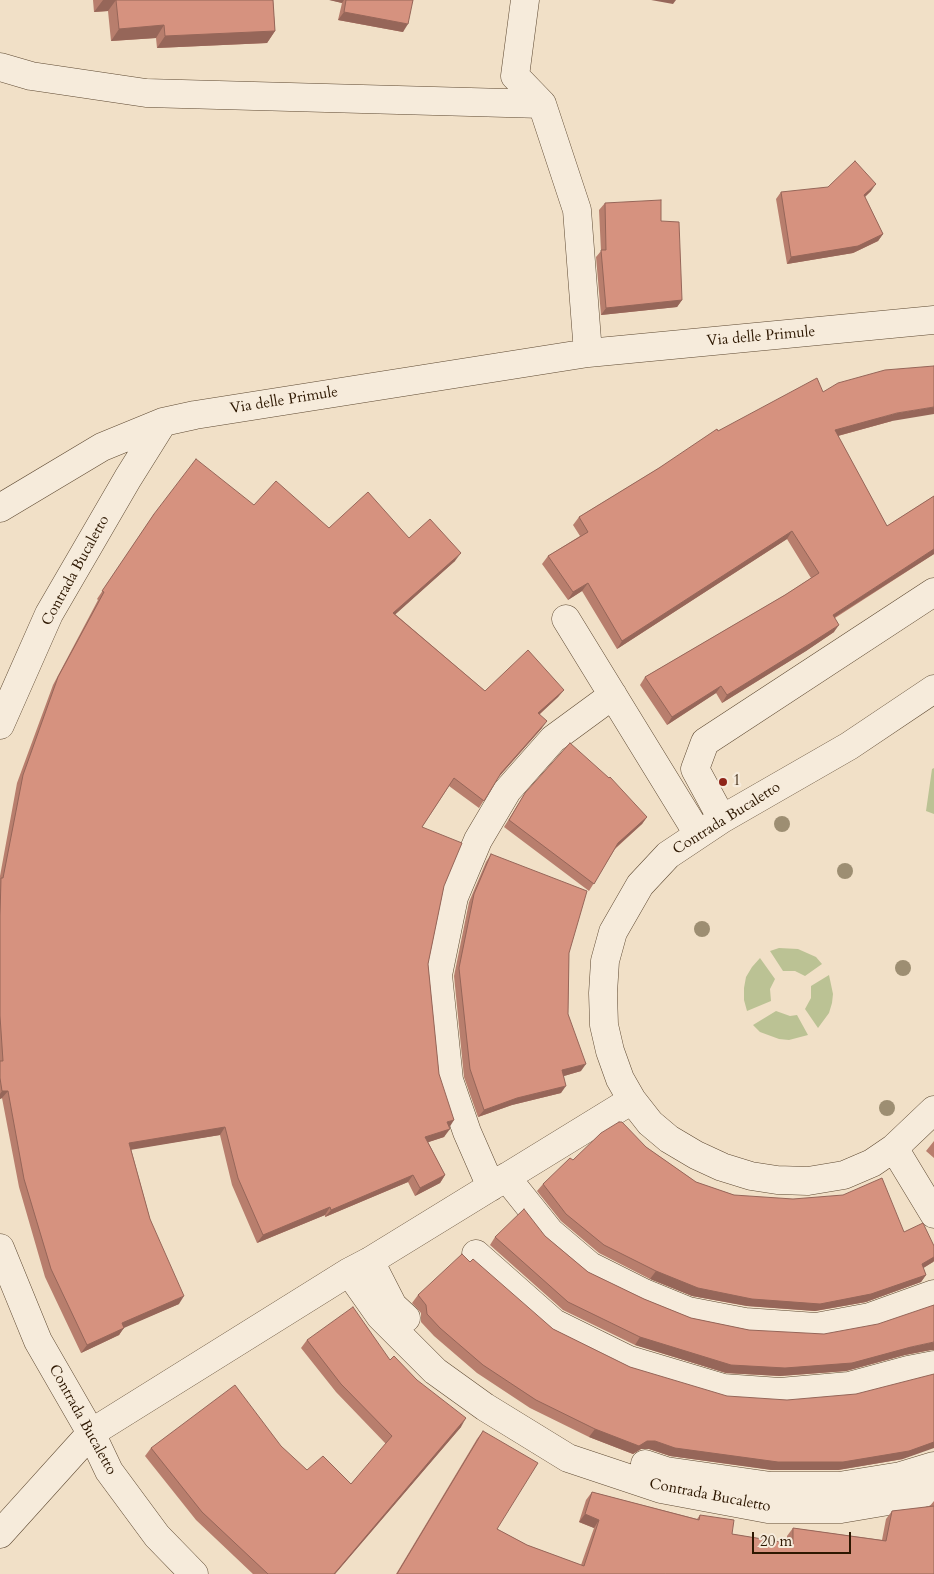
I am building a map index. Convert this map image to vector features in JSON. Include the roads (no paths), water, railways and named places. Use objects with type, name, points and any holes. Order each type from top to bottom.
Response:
[{"type":"street","points":[[525,0],[515,76],[542,104],[577,210],[588,353]]},
{"type":"street","points":[[0,67],[31,76],[146,93],[542,104]]},
{"type":"street","name":"Via delle Primule","points":[[0,508],[102,447],[163,422],[195,415],[588,353],[934,320]]},
{"type":"street","name":"Contrada Bucaletto","points":[[0,725],[49,614],[128,478],[163,422]]},
{"type":"street","points":[[722,819],[696,769],[705,742],[934,592]]},
{"type":"street","points":[[566,619],[698,834]]},
{"type":"street","name":"Contrada Bucaletto","points":[[934,689],[848,746],[722,819],[668,855],[640,885],[613,932],[605,961],[603,993],[604,1025],[610,1051],[620,1079],[632,1100],[650,1123],[669,1139],[696,1156],[722,1167],[750,1176],[808,1181],[844,1175],[872,1163],[894,1148],[934,1110]]},
{"type":"street","points":[[613,695],[553,740],[507,791],[478,840],[454,897],[438,975],[449,1080],[467,1132],[498,1182],[550,1232],[590,1266],[644,1293],[688,1310],[745,1322],[816,1327],[870,1317],[934,1294]]},
{"type":"street","points":[[0,1534],[91,1433],[632,1100]]},
{"type":"street","points":[[894,1148],[934,1214]]},
{"type":"street","name":"Contrada Bucaletto","points":[[0,1248],[38,1341],[91,1433],[109,1471],[157,1536],[194,1574]]},
{"type":"street","points":[[476,1254],[554,1323],[629,1360],[723,1388],[780,1392],[849,1386],[934,1365]]},
{"type":"street","points":[[359,1267],[393,1306],[447,1357],[494,1394],[576,1440],[666,1471],[771,1486],[839,1486],[901,1476],[934,1466]]},
{"type":"street","name":"Contrada Bucaletto","points":[[359,1267],[380,1316],[435,1371],[485,1407],[568,1458],[661,1489],[768,1509],[841,1509],[906,1498],[934,1490]]},
{"type":"place","name":"1","points":[[723,782]]}]
